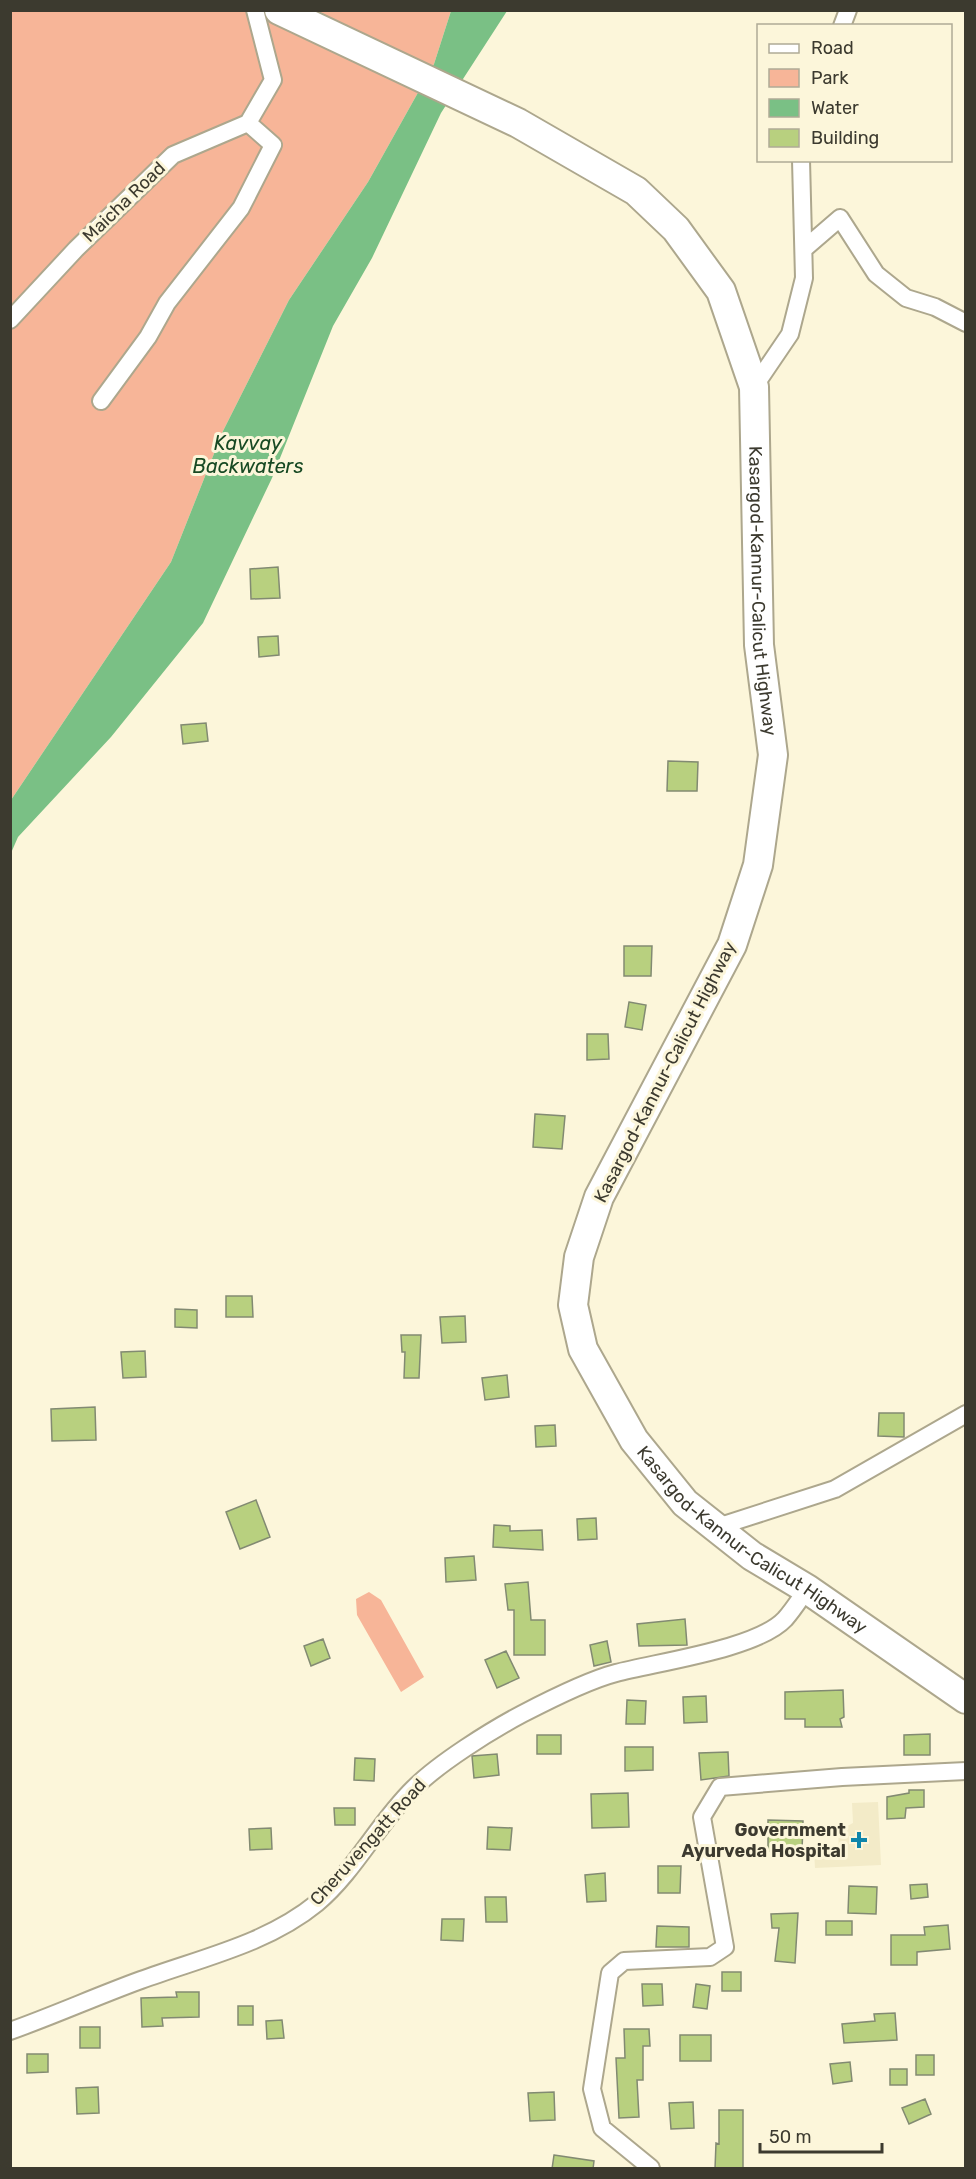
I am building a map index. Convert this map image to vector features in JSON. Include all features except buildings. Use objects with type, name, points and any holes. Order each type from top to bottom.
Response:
[{"type":"highway","name":"Kasargod-Kannur-Calicut Highway","points":[[279,10],[518,123],[636,191],[676,229],[721,291],[754,387],[759,645],[773,755],[758,865],[732,945],[599,1197],[579,1257],[573,1305],[583,1349],[634,1440],[685,1503],[752,1556],[807,1589],[966,1699]]},
{"type":"street","points":[[101,400],[148,337],[167,303],[241,208],[273,145],[248,123],[273,80],[255,10]]},
{"type":"street","name":"Maicha Road","points":[[10,320],[76,249],[173,155],[248,123]]},
{"type":"street","points":[[754,387],[790,334],[804,278],[801,162]]},
{"type":"street","points":[[804,249],[840,218],[876,274],[906,298],[935,307],[966,323]]},
{"type":"street","points":[[714,1528],[835,1489],[966,1414]]},
{"type":"street","name":"Cheruvengatt Road","points":[[10,2031],[153,1975],[226,1951],[287,1924],[317,1903],[336,1884],[414,1787],[448,1762],[521,1715],[614,1673],[700,1655],[757,1636],[784,1621],[807,1589]]},
{"type":"street","points":[[651,2169],[602,2128],[594,2102],[593,2068],[603,2009],[610,1973],[624,1961],[710,1957],[725,1947],[702,1817],[720,1787],[842,1777],[966,1771]]},
{"type":"shaded area","name":"Government Ayurveda Hospital","points":[[878,1802],[881,1865],[815,1868],[814,1851],[839,1850],[838,1831],[853,1823],[852,1803]]},
{"type":"green space","points":[[11,11],[451,11],[434,64],[368,182],[289,300],[223,431],[171,562],[11,800]]},
{"type":"green space","points":[[369,1592],[381,1600],[424,1677],[401,1692],[357,1615],[356,1599]]},
{"type":"water","name":"Kavvay Backwaters","points":[[451,11],[507,11],[441,113],[372,258],[333,326],[272,478],[203,623],[111,737],[18,837],[11,853],[11,800],[171,562],[223,431],[289,300],[368,182],[434,64]]},
{"type":"place","name":"Government Ayurveda Hospital","points":[[859,1840]]}]
